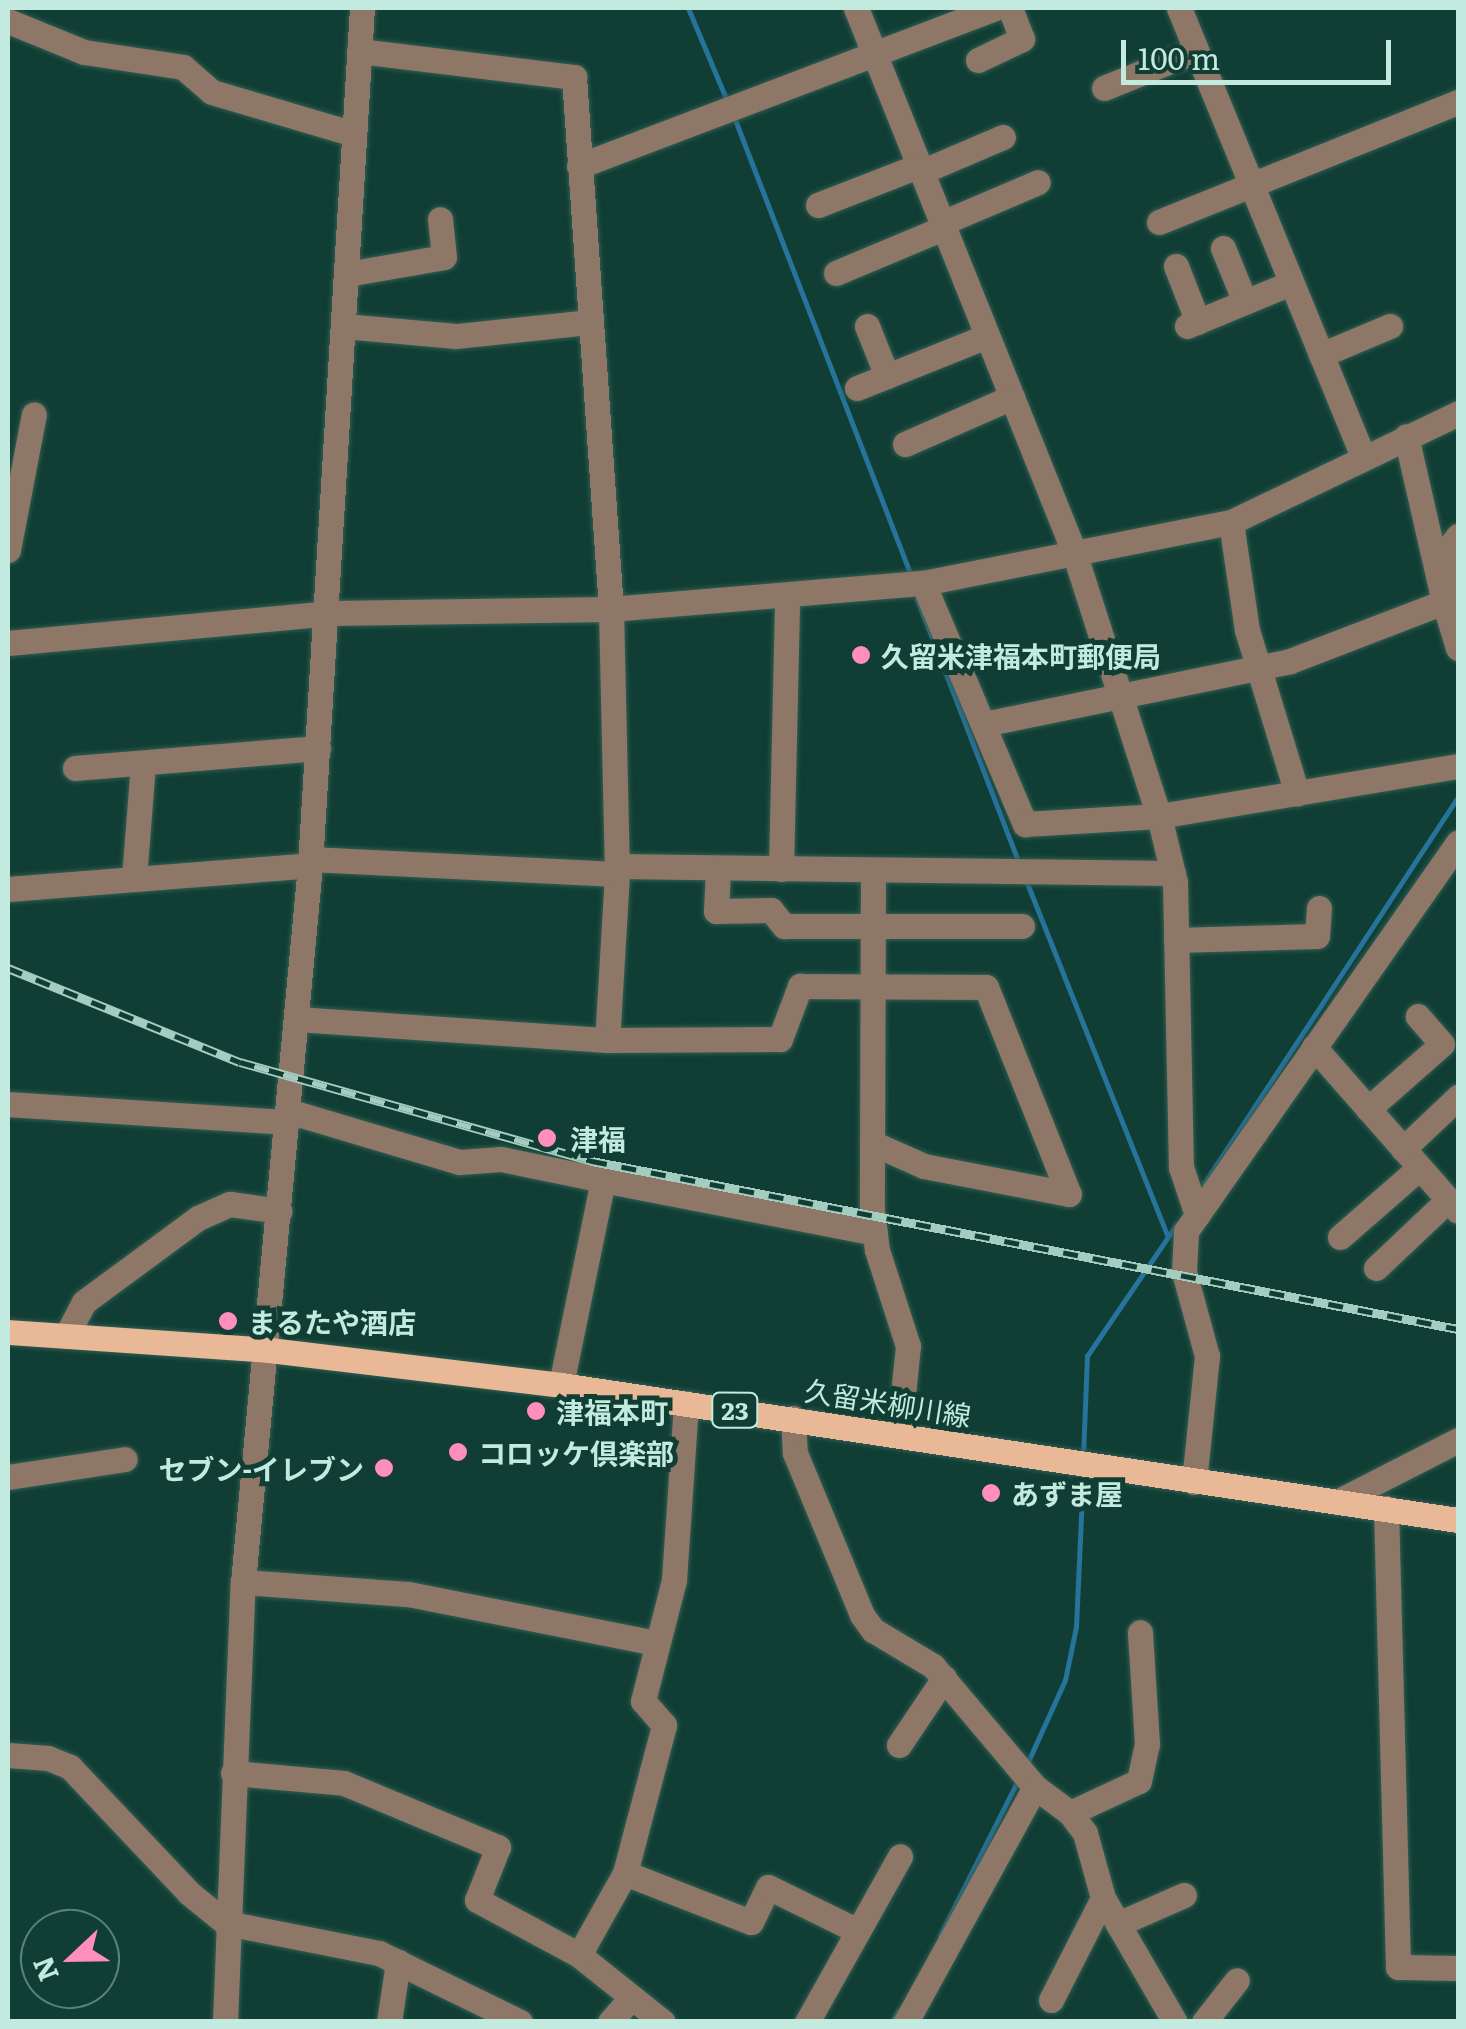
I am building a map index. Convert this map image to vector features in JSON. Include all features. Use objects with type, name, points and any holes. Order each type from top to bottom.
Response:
[{"type":"main road","name":"久留米柳川線","points":[[8,1332],[269,1350],[560,1385],[1458,1520]]},
{"type":"street","points":[[225,2022],[232,1773],[243,1582],[269,1350],[310,862],[362,8]]},
{"type":"street","points":[[856,8],[1074,552],[1158,816],[1172,872],[1181,1167],[1197,1215]]},
{"type":"street","points":[[579,166],[996,8]]},
{"type":"street","points":[[978,60],[1022,39],[1010,8]]},
{"type":"street","points":[[1179,8],[1362,457]]},
{"type":"street","points":[[8,21],[84,52],[184,67],[212,92],[354,134]]},
{"type":"street","points":[[1104,88],[1196,50]]},
{"type":"street","points":[[359,51],[574,77],[611,609],[617,870],[608,1040]]},
{"type":"street","points":[[1159,222],[1252,188],[1458,102]]},
{"type":"street","points":[[818,205],[1004,137]]},
{"type":"street","points":[[836,273],[1038,182]]},
{"type":"street","points":[[347,274],[444,257],[440,218]]},
{"type":"street","points":[[1223,248],[1245,302]]},
{"type":"street","points":[[1176,266],[1193,324],[1290,283]]},
{"type":"street","points":[[344,326],[456,336],[590,322]]},
{"type":"street","points":[[868,326],[888,376]]},
{"type":"street","points":[[1320,356],[1390,326]]},
{"type":"street","points":[[857,388],[987,336]]},
{"type":"street","points":[[905,444],[1012,397]]},
{"type":"street","points":[[8,642],[328,613],[611,609],[787,598],[923,583],[1231,522],[1458,413]]},
{"type":"street","points":[[9,535],[34,414]]},
{"type":"street","points":[[1406,436],[1458,648]]},
{"type":"street","points":[[1231,522],[1258,667],[1297,794]]},
{"type":"street","points":[[1444,602],[1444,554],[1458,536]]},
{"type":"street","points":[[923,583],[1024,824],[1158,816],[1458,766]]},
{"type":"street","points":[[782,869],[787,598]]},
{"type":"street","points":[[984,724],[1258,667],[1444,602]]},
{"type":"street","points":[[75,768],[318,748]]},
{"type":"street","points":[[134,878],[142,763]]},
{"type":"street","points":[[1194,1482],[1207,1356],[1184,1272],[1186,1231],[1458,843]]},
{"type":"street","points":[[8,889],[310,862],[617,870],[1172,872]]},
{"type":"street","points":[[718,870],[716,911],[771,910],[784,926],[1022,926]]},
{"type":"street","points":[[872,870],[875,1233],[908,1346],[899,1434]]},
{"type":"street","points":[[1176,940],[1317,936],[1319,908]]},
{"type":"street","points":[[297,1019],[608,1040],[780,1040],[800,986],[986,988],[1070,1194],[924,1166],[872,1143]]},
{"type":"street","points":[[1368,1109],[1442,1044],[1418,1016]]},
{"type":"street","points":[[1314,1047],[1411,1159],[1452,1196],[1376,1268]]},
{"type":"street","points":[[1340,1237],[1411,1159],[1458,1097]]},
{"type":"street","points":[[8,1104],[287,1117],[459,1162],[500,1159],[875,1233]]},
{"type":"street","points":[[560,1385],[603,1180]]},
{"type":"street","points":[[66,1336],[84,1302],[198,1218],[230,1204],[280,1211]]},
{"type":"street","points":[[578,1955],[624,1872],[664,1725],[643,1701],[674,1580],[686,1403]]},
{"type":"street","points":[[793,1418],[795,1454],[862,1615],[944,1678],[1012,1768],[1070,1813],[1085,1834],[1103,1898],[1175,2022]]},
{"type":"street","points":[[1337,1502],[1458,1440]]},
{"type":"street","points":[[8,1478],[125,1458]]},
{"type":"street","points":[[1386,1508],[1398,1966],[1458,1968]]},
{"type":"street","points":[[243,1582],[408,1594],[656,1643]]},
{"type":"street","points":[[1070,1813],[1139,1781],[1147,1744],[1140,1632]]},
{"type":"street","points":[[899,1745],[944,1678]]},
{"type":"street","points":[[8,1755],[48,1758],[70,1767],[189,1893],[226,1922],[296,1932],[398,1962],[506,2018]]},
{"type":"street","points":[[232,1773],[344,1783],[498,1847],[476,1900],[578,1955],[664,2022]]},
{"type":"street","points":[[906,2022],[1035,1787]]},
{"type":"street","points":[[807,2022],[900,1856]]},
{"type":"street","points":[[624,1872],[751,1922],[768,1887],[858,1931]]},
{"type":"street","points":[[1118,1924],[1184,1894]]},
{"type":"street","points":[[1051,2000],[1103,1898]]},
{"type":"street","points":[[389,2022],[398,1962]]},
{"type":"street","points":[[1204,2022],[1236,1980]]},
{"type":"street","points":[[610,2022],[632,1996]]},
{"type":"waterway","points":[[688,8],[728,103]]},
{"type":"waterway","points":[[734,117],[912,578]]},
{"type":"waterway","points":[[917,599],[1019,863]]},
{"type":"waterway","points":[[1199,1191],[1458,797]]},
{"type":"waterway","points":[[1025,878],[1168,1237]]},
{"type":"waterway","points":[[1083,1456],[1087,1356],[1176,1225]]},
{"type":"waterway","points":[[1026,1766],[1065,1680],[1076,1627],[1083,1472]]},
{"type":"waterway","points":[[940,1935],[1018,1780]]},
{"type":"waterway","points":[[892,2022],[898,2011]]},
{"type":"railway","points":[[8,968],[240,1062],[592,1161],[1458,1329]]},
{"type":"place","name":"久留米津福本町郵便局","points":[[861,655]]},
{"type":"place","name":"津福","points":[[547,1138]]},
{"type":"place","name":"まるたや酒店","points":[[228,1321]]},
{"type":"place","name":"津福本町","points":[[536,1411]]},
{"type":"place","name":"コロッケ倶楽部","points":[[458,1452]]},
{"type":"place","name":"セブン-イレブン","points":[[384,1468]]},
{"type":"place","name":"あずま屋","points":[[991,1493]]}]
